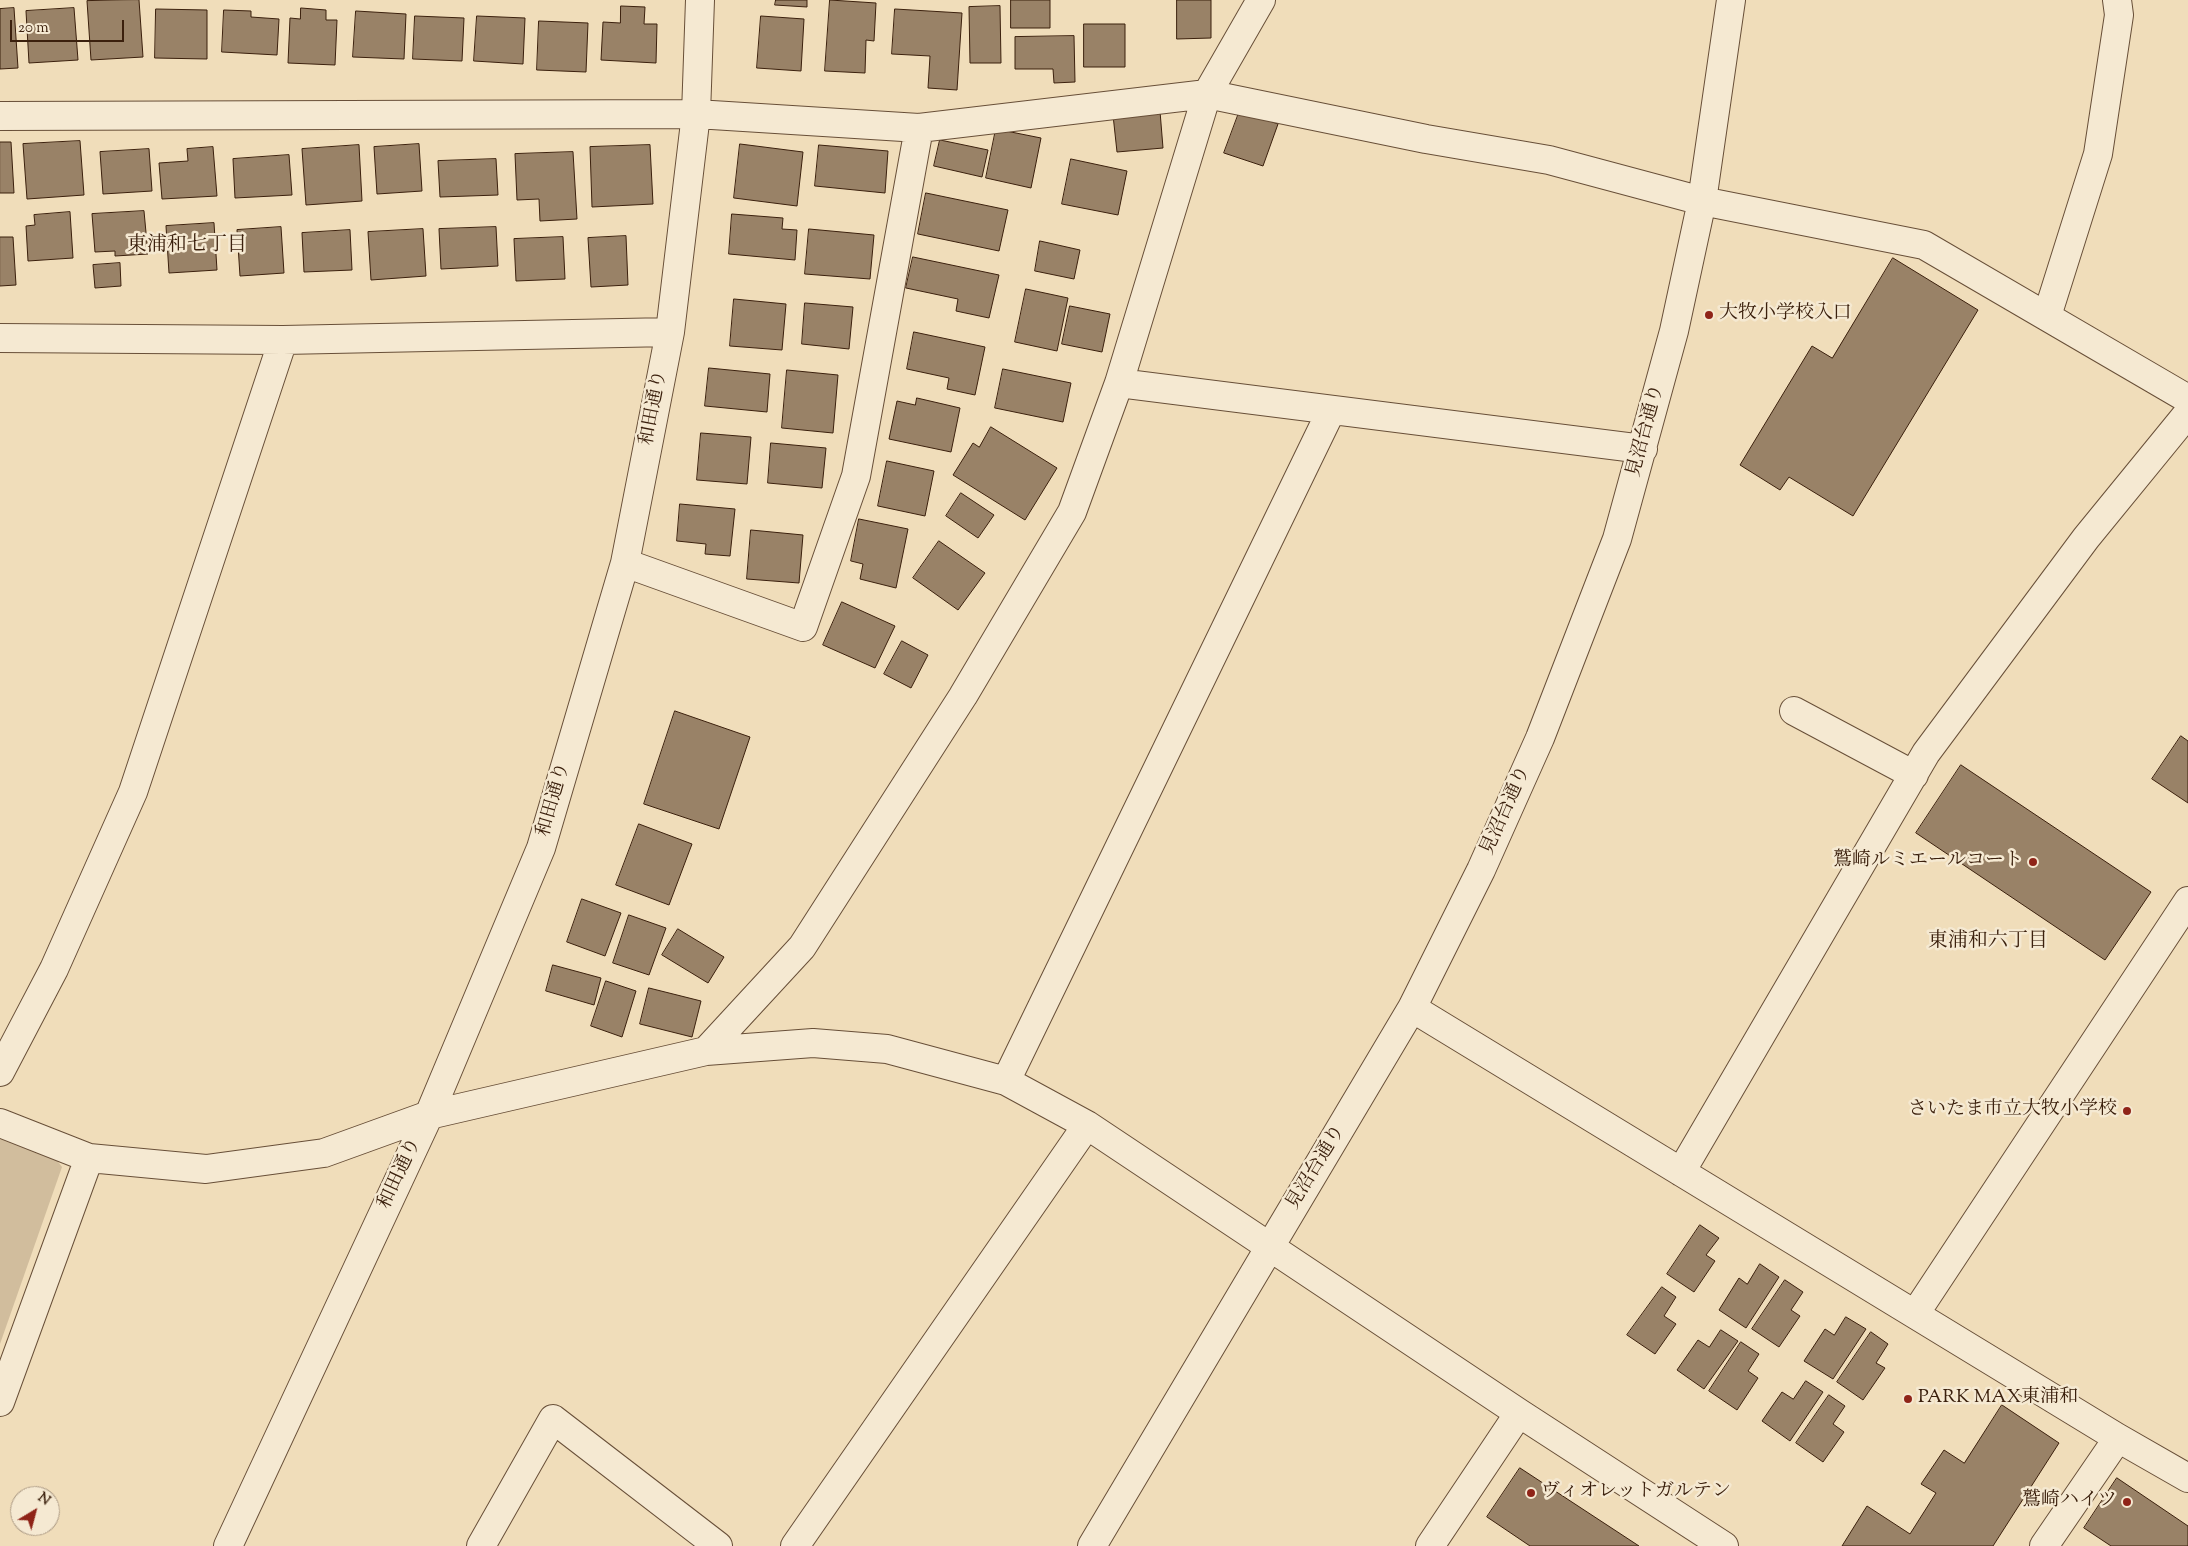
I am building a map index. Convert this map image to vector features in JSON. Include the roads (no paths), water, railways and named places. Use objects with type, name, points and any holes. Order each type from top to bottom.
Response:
[{"type":"street","name":"和田通り","points":[[228,1546],[429,1115],[541,848],[625,562],[670,332],[696,114],[700,0]]},
{"type":"street","points":[[706,1051],[802,947],[963,696],[1072,512],[1119,383],[1207,94],[1261,0]]},
{"type":"street","name":"見沼台通り","points":[[1092,1546],[1412,1008],[1480,870],[1540,738],[1617,539],[1674,331],[1702,201],[1731,0]]},
{"type":"street","points":[[2047,316],[2098,154],[2119,15],[2117,0]]},
{"type":"street","points":[[0,116],[696,114],[919,128],[1207,94],[1426,139],[1549,160],[1702,201],[1924,244],[2188,399]]},
{"type":"street","points":[[625,562],[803,627],[856,476],[919,128]]},
{"type":"street","points":[[0,338],[283,340],[670,332]]},
{"type":"street","points":[[0,1072],[54,969],[133,792],[283,340]]},
{"type":"street","points":[[1119,383],[1643,449]]},
{"type":"street","points":[[1006,1081],[1330,411]]},
{"type":"street","points":[[1681,1172],[1926,753],[2086,538],[2188,413]]},
{"type":"street","points":[[1794,711],[1914,775]]},
{"type":"street","points":[[1915,1314],[2188,901]]},
{"type":"street","points":[[1412,1008],[2118,1438],[2188,1478]]},
{"type":"street","points":[[0,1123],[89,1158],[206,1169],[324,1152],[429,1115],[706,1051],[813,1043],[887,1049],[1006,1081],[1087,1125],[1519,1413],[1724,1546]]},
{"type":"street","points":[[795,1546],[1087,1125]]},
{"type":"street","points":[[0,1402],[89,1158]]},
{"type":"street","points":[[1430,1546],[1519,1413]]},
{"type":"street","points":[[481,1546],[553,1419],[718,1546]]},
{"type":"street","points":[[2044,1546],[2118,1438]]},
{"type":"place","name":"大牧小学校入口","points":[[1709,315]]},
{"type":"place","name":"鷲崎ルミエールコート","points":[[2033,862]]},
{"type":"place","name":"さいたま市立大牧小学校","points":[[2127,1111]]},
{"type":"place","name":"PARK MAX東浦和","points":[[1908,1399]]},
{"type":"place","name":"ヴィオレットガルテン","points":[[1531,1493]]},
{"type":"place","name":"鷲崎ハイツ","points":[[2127,1502]]},
{"type":"district","name":"東浦和七丁目","points":[[187,247]]},
{"type":"district","name":"東浦和六丁目","points":[[1988,943]]}]
